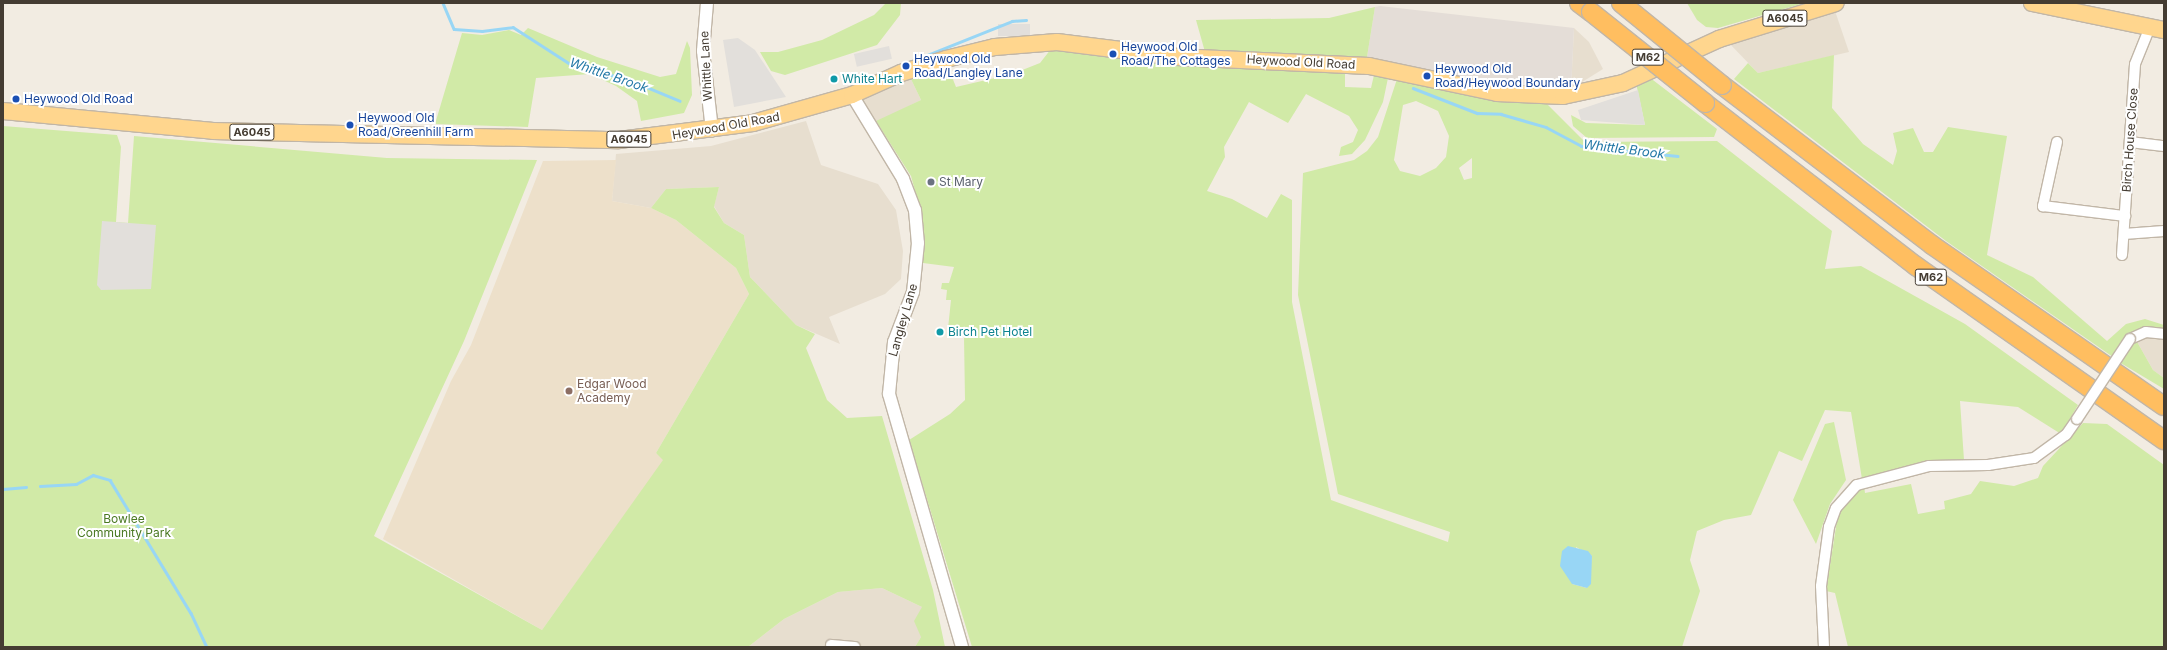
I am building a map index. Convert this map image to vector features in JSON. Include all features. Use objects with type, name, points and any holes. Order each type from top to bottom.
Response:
[{"type":"highway","name":"M62","points":[[1621,3],[1722,85],[1932,245],[2164,406]]},
{"type":"highway","name":"M62","points":[[1585,7],[1705,103],[1916,266],[2164,440]]},
{"type":"main road","name":"Heywood Old Road","points":[[3,111],[213,131],[545,141],[619,140],[712,130],[777,117],[852,95],[901,73],[946,59],[995,47],[1057,42],[1177,57],[1355,64],[1497,93],[1564,96],[1622,83],[1734,34],[1836,3]]},
{"type":"main road","points":[[2032,3],[2157,28]]},
{"type":"street","name":"Whittle Lane","points":[[707,3],[703,51],[712,130]]},
{"type":"street","name":"Birch House Close","points":[[2122,255],[2135,64],[2157,28]]},
{"type":"street","name":"Langley Lane","points":[[852,95],[903,179],[914,210],[918,243],[913,292],[894,342],[889,394],[962,647]]},
{"type":"street","points":[[2056,142],[2043,206],[2125,216]]},
{"type":"street","points":[[2130,142],[2164,146]]},
{"type":"street","points":[[2124,234],[2164,231]]},
{"type":"street","points":[[1824,647],[1821,586],[1829,527],[1836,508],[1853,488],[1930,466],[1988,465],[2034,458],[2066,435],[2130,339],[2146,332],[2164,334]]},
{"type":"street","points":[[831,645],[855,647]]},
{"type":"shaded area","points":[[1380,6],[1574,28],[1571,89],[1470,84],[1367,57],[1375,7]]},
{"type":"shaded area","points":[[1834,8],[1849,52],[1758,73],[1726,40]]},
{"type":"shaded area","points":[[998,24],[1030,24],[1030,36],[998,36]]},
{"type":"shaded area","points":[[1574,28],[1589,42],[1603,69],[1571,89]]},
{"type":"shaded area","points":[[738,38],[755,50],[786,97],[734,107],[723,40]]},
{"type":"shaded area","points":[[889,46],[892,59],[857,67],[854,54]]},
{"type":"shaded area","points":[[910,77],[921,100],[873,124],[857,96]]},
{"type":"shaded area","points":[[1638,90],[1645,125],[1581,120],[1578,110]]},
{"type":"shaded area","points":[[806,121],[821,165],[878,184],[896,210],[903,251],[901,279],[885,294],[829,317],[840,344],[796,325],[750,277],[744,235],[724,223],[714,206],[719,187],[666,189],[651,208],[612,201],[616,154],[711,146]]},
{"type":"shaded area","name":"Edgar Wood Academy","points":[[616,160],[612,201],[651,208],[676,220],[736,268],[749,294],[656,453],[664,460],[542,630],[383,539],[451,381],[471,345],[543,161]]},
{"type":"shaded area","points":[[102,221],[156,225],[151,289],[101,290],[97,285]]},
{"type":"shaded area","points":[[2145,335],[2164,338],[2164,378],[2153,370],[2136,340]]},
{"type":"shaded area","points":[[882,588],[922,607],[921,637],[915,647],[748,647],[784,619],[838,592]]},
{"type":"green space","points":[[886,3],[901,3],[900,15],[877,45],[785,75],[771,71],[760,52],[778,52],[822,40],[874,15]]},
{"type":"green space","points":[[1687,3],[1801,4],[1718,28],[1706,27],[1697,20]]},
{"type":"green space","points":[[1375,7],[1367,57],[1205,52],[1196,20],[1329,18]]},
{"type":"green space","points":[[528,28],[597,57],[660,77],[676,74],[687,41],[690,48],[692,95],[684,113],[641,121],[637,101],[616,86],[590,74],[536,78],[528,127],[435,124],[462,33],[482,35],[509,30],[521,35]]},
{"type":"green space","points":[[1051,49],[1345,70],[1345,87],[1371,88],[1374,75],[1388,78],[1383,102],[1365,140],[1352,154],[1339,156],[1341,147],[1353,142],[1358,130],[1349,116],[1306,94],[1288,123],[1249,102],[1224,147],[1225,157],[1207,191],[1232,199],[1267,218],[1281,194],[1292,200],[1292,302],[1331,500],[1448,542],[1450,532],[1338,494],[1298,295],[1303,173],[1354,160],[1367,151],[1378,137],[1397,79],[1546,103],[1585,142],[1717,141],[1832,231],[1825,269],[1861,266],[1965,324],[2078,405],[2061,434],[2018,407],[1960,401],[1964,460],[1899,469],[1862,479],[1851,412],[1825,410],[1802,461],[1779,451],[1751,515],[1724,520],[1697,531],[1690,560],[1700,591],[1682,647],[972,647],[909,440],[950,414],[965,400],[964,337],[947,338],[951,300],[946,300],[947,290],[941,289],[942,283],[949,283],[954,267],[923,263],[920,209],[911,176],[876,121],[921,100],[910,77],[948,67],[956,87],[1012,74],[1040,63]],"holes":[[[1416,101],[1438,111],[1449,136],[1446,157],[1436,168],[1420,176],[1400,171],[1394,160],[1403,105]],[[1472,158],[1472,178],[1464,180],[1459,168]],[[1576,547],[1592,556],[1587,588],[1572,584]]]},
{"type":"green space","points":[[1834,55],[1832,108],[1863,144],[1893,165],[1897,151],[1893,133],[1913,128],[1924,152],[1933,152],[1948,127],[2007,136],[1987,255],[2033,277],[2107,341],[2126,324],[2145,319],[2164,325],[2164,330],[2137,329],[2113,357],[1946,241],[1734,79],[1748,63],[1758,73]]},
{"type":"green space","points":[[1649,77],[1717,129],[1714,137],[1587,138],[1573,126],[1571,115],[1586,123],[1645,125],[1636,83]]},
{"type":"green space","name":"Bowlee Community Park","points":[[3,126],[117,135],[121,147],[116,222],[102,221],[128,223],[134,136],[387,158],[537,160],[464,341],[374,536],[542,630],[663,460],[656,453],[749,294],[736,268],[676,220],[651,208],[666,189],[719,187],[714,207],[724,223],[744,235],[750,277],[796,325],[815,334],[806,348],[827,400],[847,418],[882,416],[933,590],[945,647],[915,647],[921,637],[914,621],[922,607],[882,588],[838,592],[784,619],[748,647],[3,647]]},
{"type":"green space","points":[[2136,340],[2153,370],[2164,378],[2164,389],[2119,362]]},
{"type":"green space","points":[[1834,422],[1846,480],[1830,504],[1816,544],[1793,500],[1825,424]]},
{"type":"green space","points":[[2083,423],[2107,424],[2164,465],[2164,647],[1848,647],[1835,593],[1826,591],[1838,514],[1852,496],[1864,486],[1865,493],[1911,484],[1918,514],[1945,509],[1944,501],[1971,494],[1980,481],[2014,486],[2038,478],[2043,466]]},
{"type":"water","points":[[1568,546],[1588,551],[1592,556],[1591,584],[1587,588],[1572,584],[1560,566],[1562,551]]},
{"type":"waterway","name":"Whittle Brook","points":[[443,3],[454,29],[482,31],[513,27],[572,65],[627,79],[680,101]]},
{"type":"waterway","name":"Whittle Brook","points":[[910,62],[1012,21],[1026,20]]},
{"type":"waterway","name":"Whittle Brook","points":[[1413,88],[1477,113],[1501,114],[1546,127],[1581,146],[1677,156]]},
{"type":"waterway","points":[[40,486],[76,484],[93,475],[110,480],[191,613],[207,647]]},
{"type":"waterway","points":[[3,489],[26,487]]},
{"type":"place","name":"Heywood Old Road/The Cottages","points":[[1113,54]]},
{"type":"place","name":"Heywood Old Road/Langley Lane","points":[[906,66]]},
{"type":"place","name":"Heywood Old Road/Heywood Boundary","points":[[1427,76]]},
{"type":"place","name":"White Hart","points":[[834,79]]},
{"type":"place","name":"Heywood Old Road","points":[[16,99]]},
{"type":"place","name":"Heywood Old Road/Greenhill Farm","points":[[350,125]]},
{"type":"place","name":"St Mary","points":[[931,182]]},
{"type":"place","name":"Birch Pet Hotel","points":[[940,332]]},
{"type":"place","name":"Edgar Wood Academy","points":[[569,391]]}]
